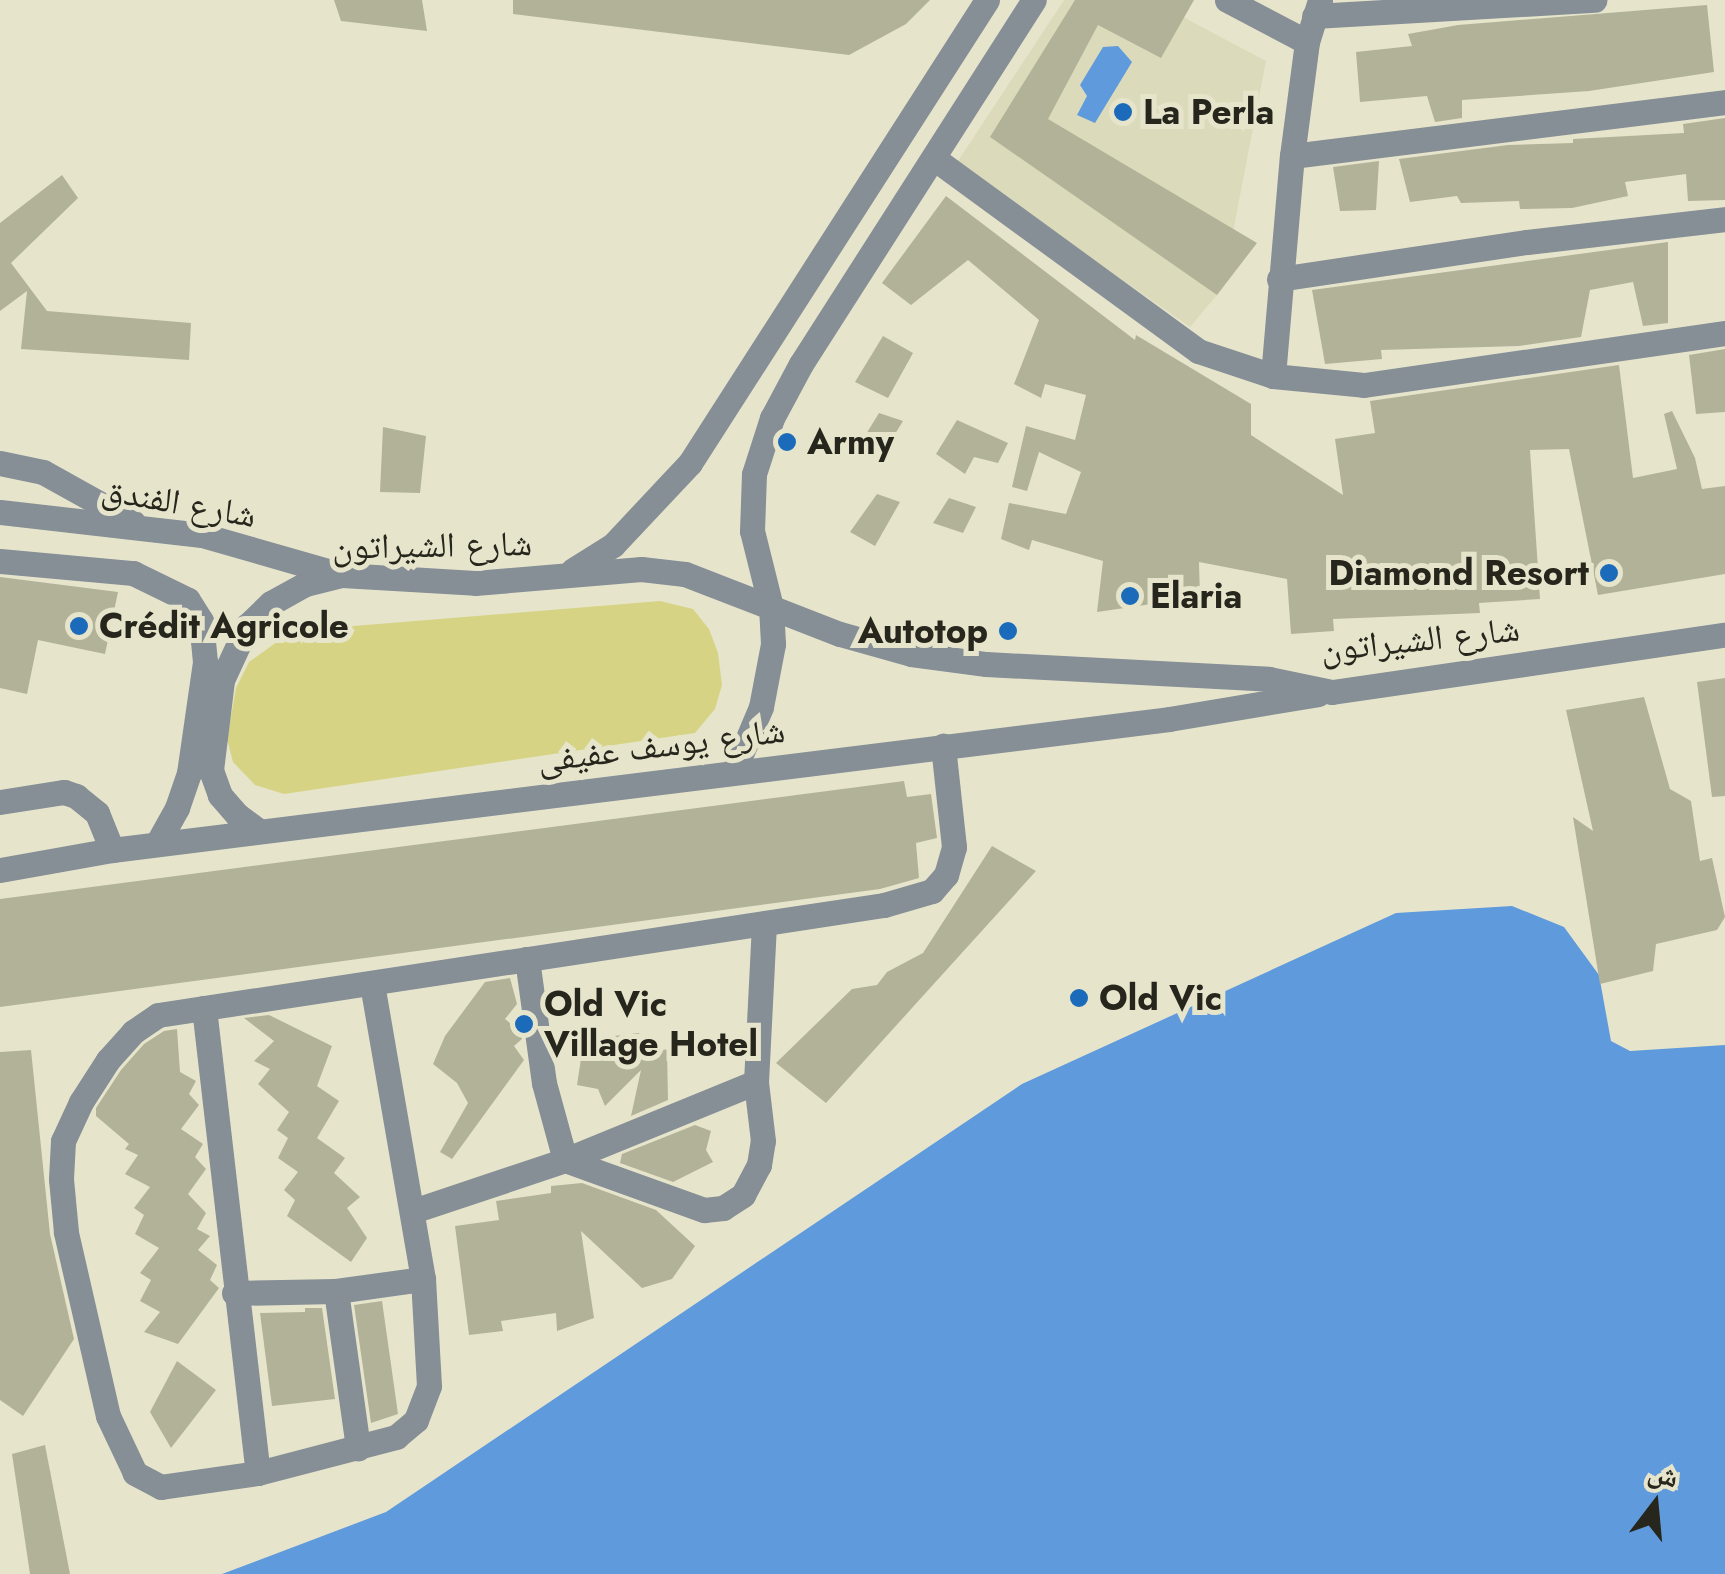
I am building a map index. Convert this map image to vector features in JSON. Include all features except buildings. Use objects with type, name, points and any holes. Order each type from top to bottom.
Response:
[{"type":"street","name":"شارع الشيراتون","points":[[563,576],[613,545],[690,463],[987,0]]},
{"type":"street","points":[[734,772],[769,676],[771,607],[752,531],[754,474],[772,418],[802,364],[1034,0]]},
{"type":"street","points":[[1227,0],[1307,42]]},
{"type":"street","points":[[1273,376],[1292,156],[1307,42],[1317,8],[1595,0]]},
{"type":"street","points":[[1292,156],[1725,102]]},
{"type":"street","points":[[935,159],[1198,351],[1273,376],[1364,385],[1725,333]]},
{"type":"street","points":[[1279,279],[1527,242],[1725,219]]},
{"type":"street","points":[[0,463],[44,472],[141,527]]},
{"type":"street","name":"شارع الفندق","points":[[0,512],[202,535],[342,575]]},
{"type":"street","name":"شارع الشيراتون","points":[[0,562],[133,573],[160,582],[188,600],[202,621],[204,737],[211,770],[220,795],[238,816],[259,830]]},
{"type":"street","name":"شارع الشيراتون","points":[[204,737],[222,680],[247,626],[270,603],[305,584],[342,575],[475,584],[642,569],[685,574],[840,634],[911,654],[986,664],[1269,679],[1332,692],[1725,635]]},
{"type":"street","name":"شارع يوسف عفيفى","points":[[0,870],[259,830],[1187,716],[1332,692]]},
{"type":"street","points":[[157,844],[178,808],[204,737]]},
{"type":"street","points":[[372,983],[423,1279],[429,1386],[424,1406],[416,1420],[396,1437],[258,1473],[161,1487],[136,1473],[108,1416],[66,1232],[60,1179],[63,1141],[108,1060],[133,1032],[158,1015],[884,905],[932,891],[946,876],[954,847],[944,746]]},
{"type":"street","points":[[0,802],[64,792],[76,796],[97,813],[112,850]]},
{"type":"street","points":[[565,1160],[704,1210],[723,1208],[744,1195],[759,1165],[764,1140],[756,1082],[764,923]]},
{"type":"street","points":[[527,959],[544,1084],[565,1160]]},
{"type":"street","points":[[204,1008],[234,1293],[258,1473]]},
{"type":"street","points":[[413,1211],[565,1160],[756,1082]]},
{"type":"street","points":[[234,1293],[336,1291],[423,1279]]},
{"type":"street","points":[[336,1291],[358,1448]]},
{"type":"shaded area","name":"La Perla","points":[[1064,0],[1151,0],[1266,61],[1222,289],[1190,327],[956,164]]},
{"type":"shaded area","points":[[660,601],[693,609],[709,629],[718,653],[722,685],[715,709],[695,733],[284,794],[255,785],[233,762],[227,739],[236,688],[249,662],[292,631]]},
{"type":"water","points":[[1118,46],[1132,62],[1095,123],[1077,115],[1087,96],[1080,85],[1103,47]]},
{"type":"water","points":[[1512,906],[1564,927],[1599,975],[1611,1041],[1630,1051],[1725,1045],[1725,1574],[222,1574],[386,1512],[1022,1084],[1396,913]]},
{"type":"place","name":"La Perla","points":[[1123,112]]},
{"type":"place","name":"Army","points":[[787,442]]},
{"type":"place","name":"Diamond Resort","points":[[1609,573]]},
{"type":"place","name":"Elaria","points":[[1130,596]]},
{"type":"place","name":"Crédit Agricole","points":[[79,626]]},
{"type":"place","name":"Autotop","points":[[1008,631]]},
{"type":"place","name":"Old Vic","points":[[1079,998]]},
{"type":"place","name":"Old Vic Village Hotel","points":[[524,1024]]}]
